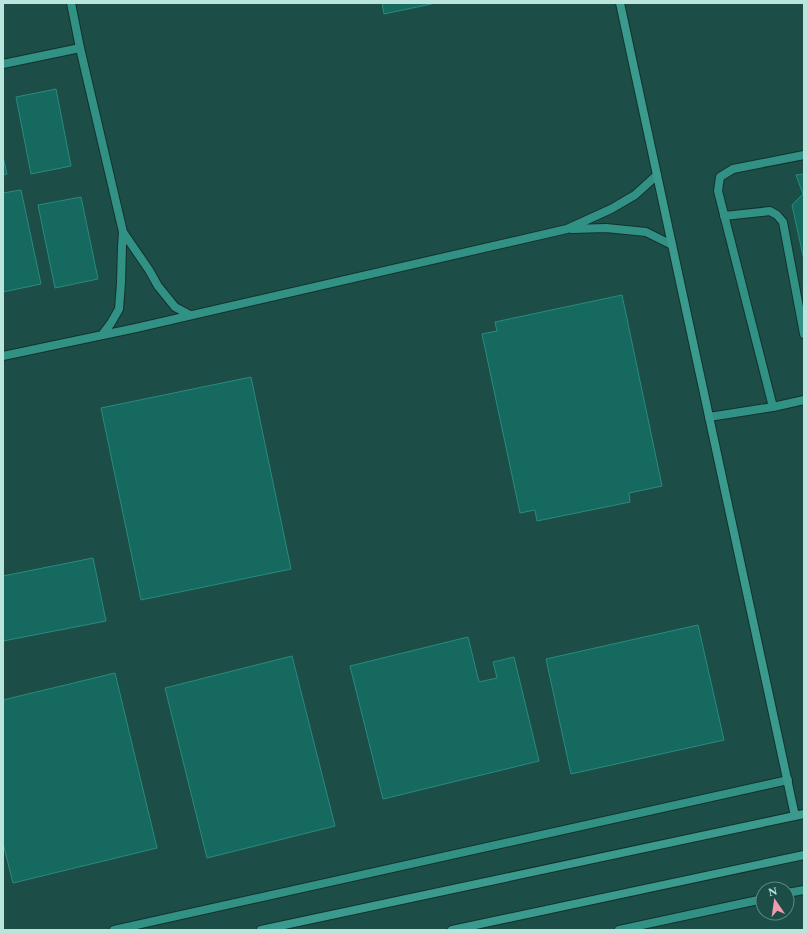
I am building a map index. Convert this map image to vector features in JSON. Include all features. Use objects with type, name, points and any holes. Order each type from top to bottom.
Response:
[{"type":"street","points":[[260,930],[800,815],[788,780],[620,3]]},
{"type":"street","points":[[452,930],[804,855]]},
{"type":"lane","points":[[71,3],[123,232],[119,309],[102,335]]},
{"type":"lane","points":[[3,64],[80,48]]},
{"type":"lane","points":[[774,407],[718,192],[720,177],[733,169],[804,155]]},
{"type":"lane","points":[[567,229],[611,209],[635,195],[657,175]]},
{"type":"lane","points":[[724,216],[770,211],[777,215],[783,222],[804,334]]},
{"type":"lane","points":[[3,356],[102,335],[567,229],[606,228],[646,232],[672,245]]},
{"type":"lane","points":[[123,232],[158,286],[175,307],[190,315]]},
{"type":"lane","points":[[709,417],[774,407],[804,400]]},
{"type":"lane","points":[[114,930],[788,780]]},
{"type":"lane","points":[[619,930],[755,901]]},
{"type":"building","points":[[382,3],[436,3],[384,14]]},
{"type":"building","points":[[56,89],[71,166],[31,174],[16,97]]},
{"type":"building","points":[[3,157],[7,174],[3,175]]},
{"type":"building","points":[[804,174],[804,260],[792,205],[803,194],[796,175]]},
{"type":"building","points":[[21,190],[41,284],[3,292],[3,193]]},
{"type":"building","points":[[81,197],[98,279],[55,288],[38,205]]},
{"type":"building","points":[[622,295],[662,486],[629,493],[630,502],[537,521],[535,510],[520,513],[482,334],[497,331],[495,322]]},
{"type":"building","points":[[251,377],[291,569],[141,600],[101,408]]},
{"type":"building","points":[[93,558],[106,621],[3,641],[3,576]]},
{"type":"building","points":[[698,625],[724,740],[571,774],[546,659]]},
{"type":"building","points":[[468,637],[479,682],[497,678],[493,662],[514,657],[539,761],[383,799],[350,666]]},
{"type":"building","points":[[292,656],[335,826],[207,858],[165,688]]},
{"type":"building","points":[[115,673],[157,848],[13,883],[3,843],[3,700]]}]
